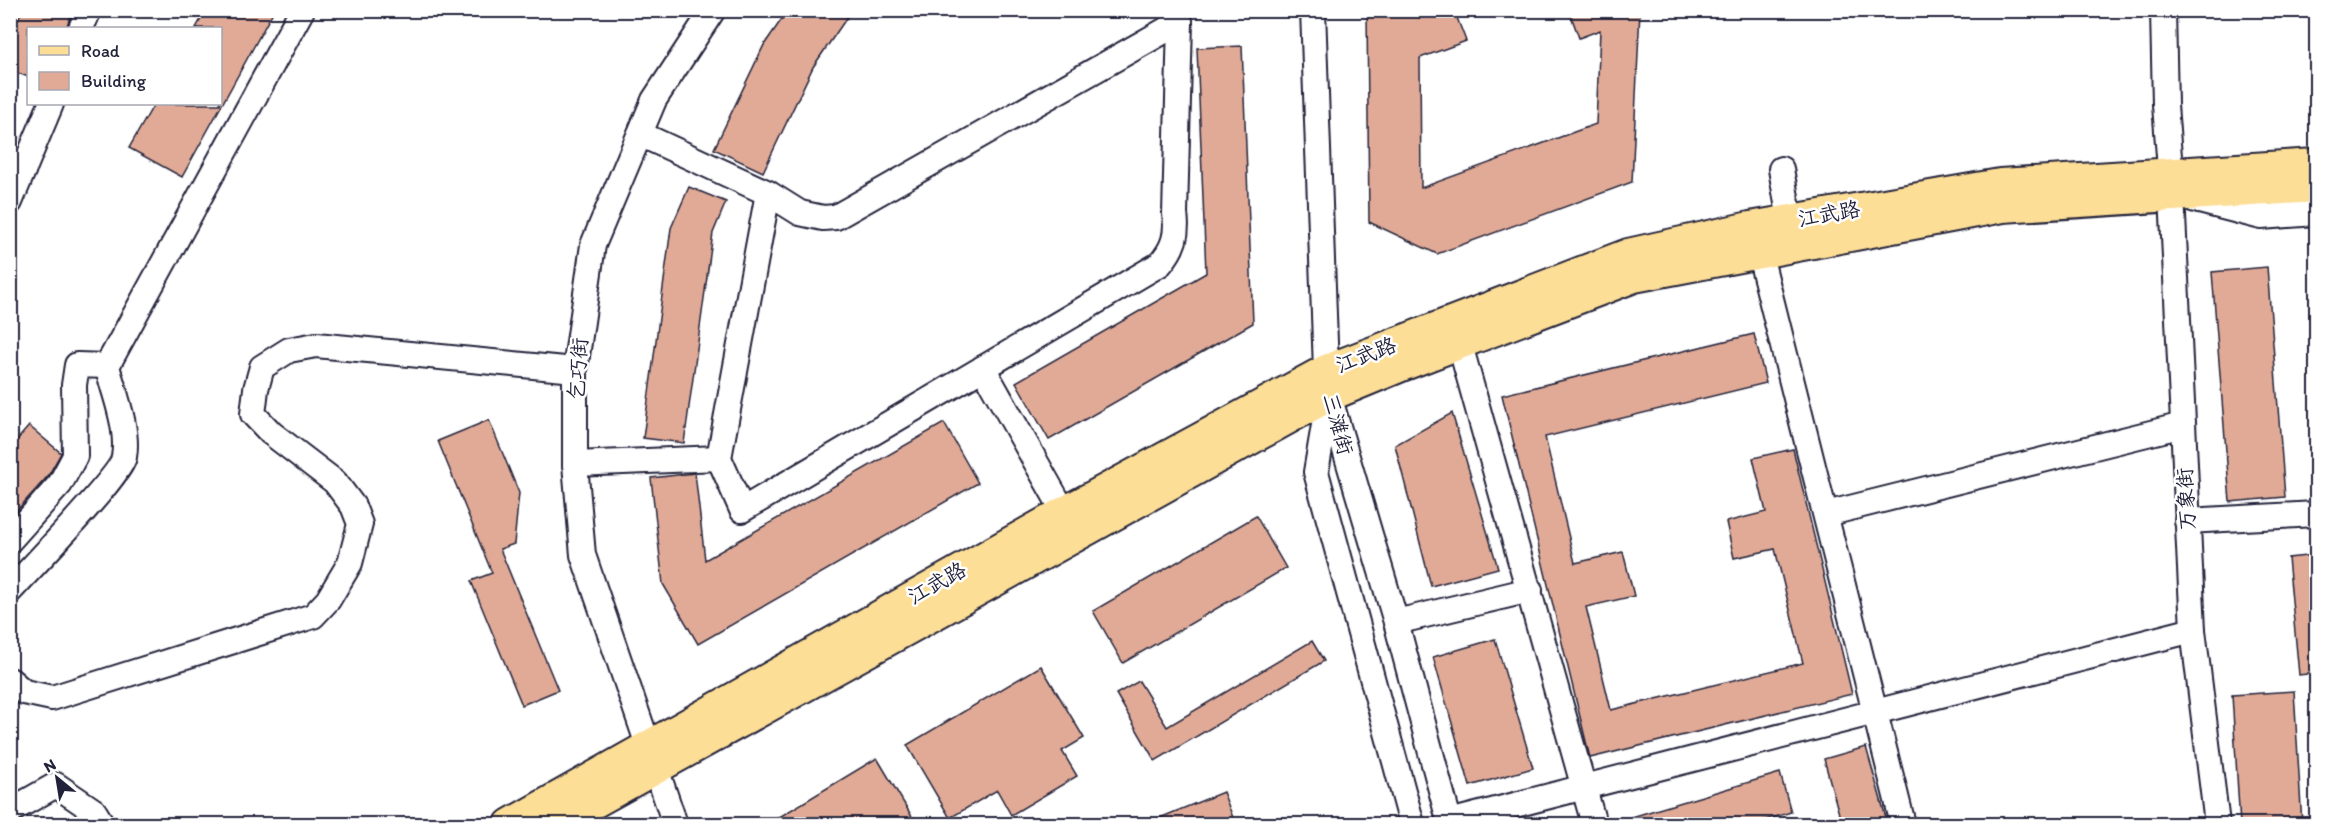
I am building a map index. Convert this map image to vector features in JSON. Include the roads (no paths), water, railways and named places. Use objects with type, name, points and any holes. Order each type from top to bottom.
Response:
[{"type":"main road","name":"江武路","points":[[510,825],[652,758],[1327,383],[1404,365],[1634,277],[2003,207],[2316,164]]},
{"type":"main road","name":"江武路","points":[[556,825],[652,758],[1064,512],[1327,383],[1628,254],[1790,220],[2000,184],[2171,183],[2316,187]]},
{"type":"street","points":[[81,27],[88,10]]},
{"type":"street","points":[[10,591],[103,488],[124,458],[123,425],[107,366],[302,10]]},
{"type":"street","name":"乞巧街","points":[[675,825],[582,555],[575,464],[575,369],[593,245],[654,100],[713,10]]},
{"type":"street","name":"三滩街","points":[[1312,10],[1327,383],[1396,622],[1450,823]]},
{"type":"street","name":"万象街","points":[[2163,10],[2165,105],[2171,183],[2193,630],[2217,825]]},
{"type":"street","points":[[640,134],[768,193],[800,213],[822,218],[836,217],[1180,22],[1175,214],[1177,224],[1176,235],[1168,255],[1151,270],[742,510],[719,458],[768,193]]},
{"type":"street","points":[[10,202],[51,105]]},
{"type":"street","points":[[1781,169],[1790,220]]},
{"type":"street","points":[[2171,183],[2261,217],[2316,213]]},
{"type":"street","points":[[1759,252],[1903,825]]},
{"type":"street","points":[[10,680],[24,692],[52,698],[312,616],[328,600],[350,563],[360,524],[353,506],[334,482],[271,433],[253,414],[262,367],[289,350],[316,345],[575,369]]},
{"type":"street","points":[[1460,345],[1594,825]]},
{"type":"street","points":[[10,540],[60,484],[75,456],[74,385],[77,365],[107,366]]},
{"type":"street","points":[[984,368],[1064,512]]},
{"type":"street","points":[[1327,383],[1316,472],[1412,825]]},
{"type":"street","points":[[1826,514],[2183,425]]},
{"type":"street","points":[[575,464],[719,458]]},
{"type":"street","points":[[2187,521],[2316,514]]},
{"type":"street","points":[[1396,622],[1530,590]]},
{"type":"street","points":[[1450,823],[2193,630]]},
{"type":"street","points":[[10,811],[57,785],[94,811],[102,825]]}]
